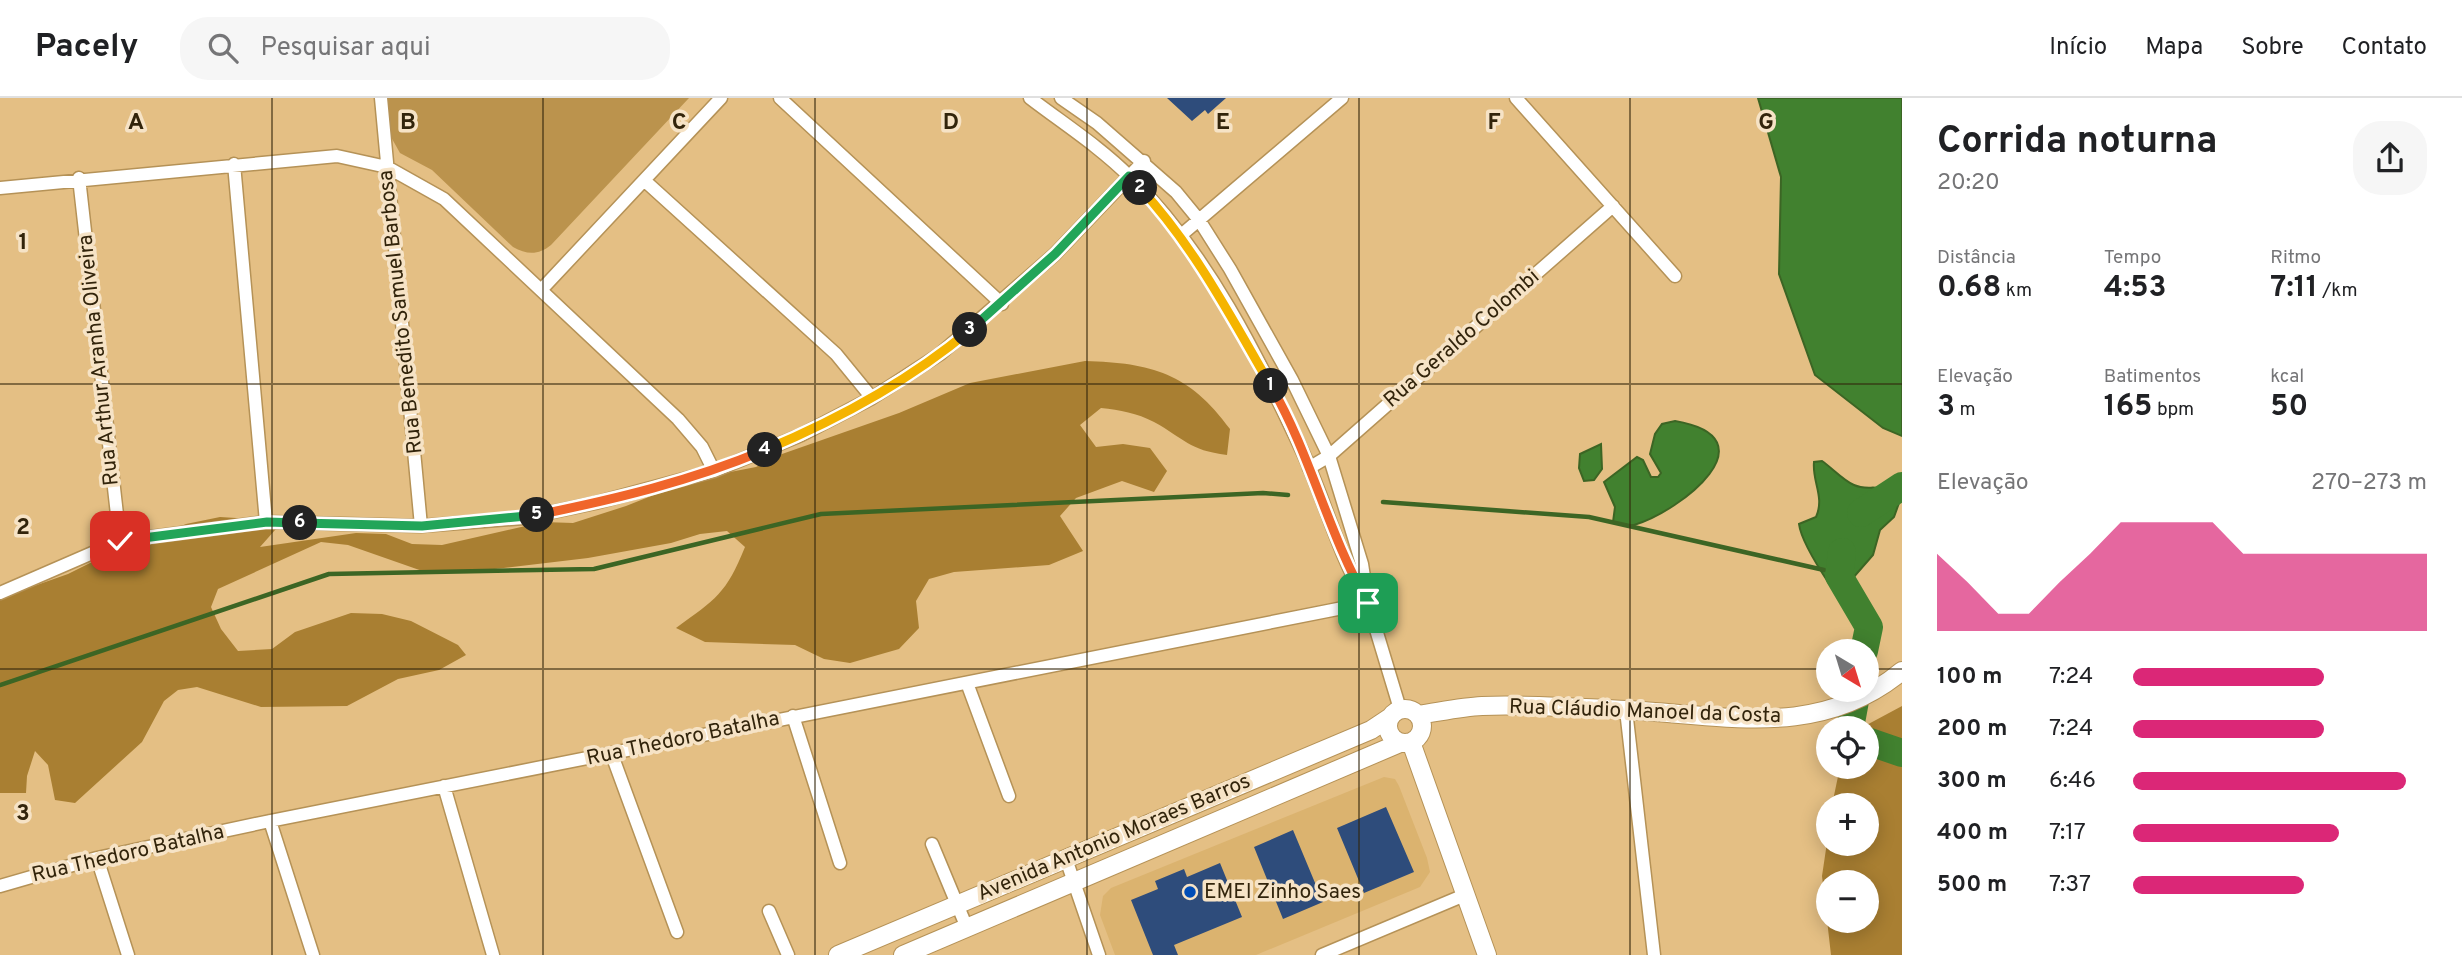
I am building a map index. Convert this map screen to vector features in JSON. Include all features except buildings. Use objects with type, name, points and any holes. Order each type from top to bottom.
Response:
[{"type":"street","name":"Rua Benedito Samuel Barbosa","points":[[380,98],[422,526]]},
{"type":"street","points":[[542,289],[721,98]]},
{"type":"street","points":[[780,98],[1002,304]]},
{"type":"street","points":[[1030,98],[1085,138],[1129,176],[1180,236],[1212,284],[1275,393],[1310,468],[1348,568],[1368,603]]},
{"type":"street","points":[[1061,98],[1144,161],[1177,192],[1199,220],[1292,380],[1329,456],[1362,564],[1368,603],[1395,714],[1388,731],[1406,742],[1467,894],[1487,955]]},
{"type":"street","points":[[1180,236],[1342,98]]},
{"type":"street","points":[[1516,98],[1675,276]]},
{"type":"street","points":[[0,188],[79,178],[337,156],[387,167],[444,199],[542,289],[678,419],[702,447],[714,471]]},
{"type":"street","points":[[0,593],[120,541],[267,522],[422,526],[524,518],[595,503],[714,471],[801,435],[872,398],[940,354],[1002,304],[1055,254],[1144,161]]},
{"type":"street","points":[[234,164],[267,522]]},
{"type":"street","name":"Rua Arthur Aranha Oliveira","points":[[79,178],[120,541]]},
{"type":"street","points":[[645,181],[836,354],[872,398]]},
{"type":"street","name":"Rua Geraldo Colombi","points":[[1310,468],[1329,456],[1613,206]]},
{"type":"street","name":"Rua Thedoro Batalha","points":[[0,886],[96,859],[270,821],[1368,603]]},
{"type":"street","name":"Rua Cláudio Manoel da Costa","points":[[1418,715],[1480,706],[1626,710],[1777,720],[1815,715],[1878,691],[1902,671]]},
{"type":"street","points":[[967,683],[1009,796]]},
{"type":"street","points":[[1395,714],[1410,709],[1418,715],[1422,730],[1406,742]]},
{"type":"street","points":[[1626,710],[1654,955]]},
{"type":"street","name":"Avenida Antonio Moraes Barros","points":[[838,955],[1371,730],[1395,714]]},
{"type":"street","points":[[793,716],[840,863]]},
{"type":"street","name":"Avenida Antonio Moraes Barros","points":[[903,955],[1406,742]]},
{"type":"street","points":[[612,755],[677,932]]},
{"type":"street","points":[[444,786],[493,955]]},
{"type":"street","points":[[270,821],[313,955]]},
{"type":"street","points":[[932,844],[967,928]]},
{"type":"street","points":[[96,859],[128,955]]},
{"type":"street","points":[[1066,859],[1099,955]]},
{"type":"street","points":[[1322,955],[1467,894]]},
{"type":"street","points":[[769,911],[788,955]]},
{"type":"shaded area","points":[[388,98],[689,98],[551,245],[533,253],[513,247],[432,170],[400,153],[391,137]]},
{"type":"shaded area","points":[[1758,98],[1902,98],[1902,436],[1883,428],[1815,375],[1779,274],[1781,177]]},
{"type":"shaded area","points":[[1085,361],[1150,369],[1184,383],[1215,410],[1230,429],[1227,455],[1195,447],[1141,416],[1101,408],[1080,425],[1096,447],[1123,444],[1150,448],[1167,471],[1154,492],[1122,481],[1076,498],[1060,516],[1083,551],[1049,565],[954,572],[929,579],[916,601],[919,628],[899,649],[850,663],[824,659],[795,645],[705,642],[676,628],[710,602],[732,575],[745,547],[727,531],[700,534],[671,543],[588,558],[469,572],[428,573],[348,545],[321,542],[218,589],[211,607],[221,629],[238,651],[272,649],[295,632],[351,613],[382,614],[411,621],[458,645],[466,655],[439,670],[398,679],[347,706],[261,707],[197,687],[178,690],[164,701],[142,742],[75,803],[55,800],[48,765],[35,751],[27,776],[26,793],[0,793],[0,598],[68,574],[98,559],[137,554],[171,530],[220,517],[283,521],[260,547],[356,533],[386,534],[412,544],[442,545],[543,522],[573,523],[626,506],[694,479],[756,467],[782,454],[899,413],[970,383]]},
{"type":"shaded area","points":[[1675,421],[1704,430],[1717,442],[1718,458],[1709,474],[1694,490],[1653,517],[1632,526],[1613,522],[1615,507],[1604,482],[1637,457],[1643,460],[1651,477],[1658,477],[1661,473],[1650,454],[1655,434],[1662,424]]},
{"type":"shaded area","points":[[1601,444],[1602,469],[1594,480],[1584,481],[1579,468],[1580,454]]},
{"type":"shaded area","points":[[1822,461],[1850,483],[1860,487],[1882,488],[1899,503],[1894,517],[1880,530],[1873,555],[1846,586],[1830,585],[1800,531],[1799,524],[1816,517],[1819,496],[1814,462]]},
{"type":"shaded area","points":[[1902,706],[1902,955],[1831,955],[1828,933],[1879,933],[1879,870],[1823,870],[1825,856],[1879,856],[1879,793],[1835,793],[1837,779],[1879,779],[1879,718]]},
{"type":"shaded area","points":[[1384,777],[1395,779],[1399,786],[1427,858],[1430,872],[1420,887],[1256,955],[1115,955],[1100,915],[1103,896],[1111,888]]},
{"type":"waterway","points":[[1861,513],[1902,486]]},
{"type":"waterway","points":[[0,685],[329,574],[594,569],[821,514],[1263,493],[1288,495]]},
{"type":"waterway","points":[[1383,502],[1589,517],[1824,570]]},
{"type":"waterway","points":[[1842,552],[1839,576],[1869,627],[1866,639]]},
{"type":"waterway","points":[[1852,716],[1855,702]]},
{"type":"waterway","points":[[1879,745],[1902,753]]},
{"type":"place","name":"EMEI Zinho Saes","points":[[1190,892]]},
{"type":"route","points":[[120,541],[267,522],[422,526],[524,518],[670,485],[714,471],[801,435],[872,398],[940,354],[1002,304],[1055,254],[1129,176],[1180,236],[1212,284],[1275,393],[1310,468],[1348,568],[1368,603]]}]
